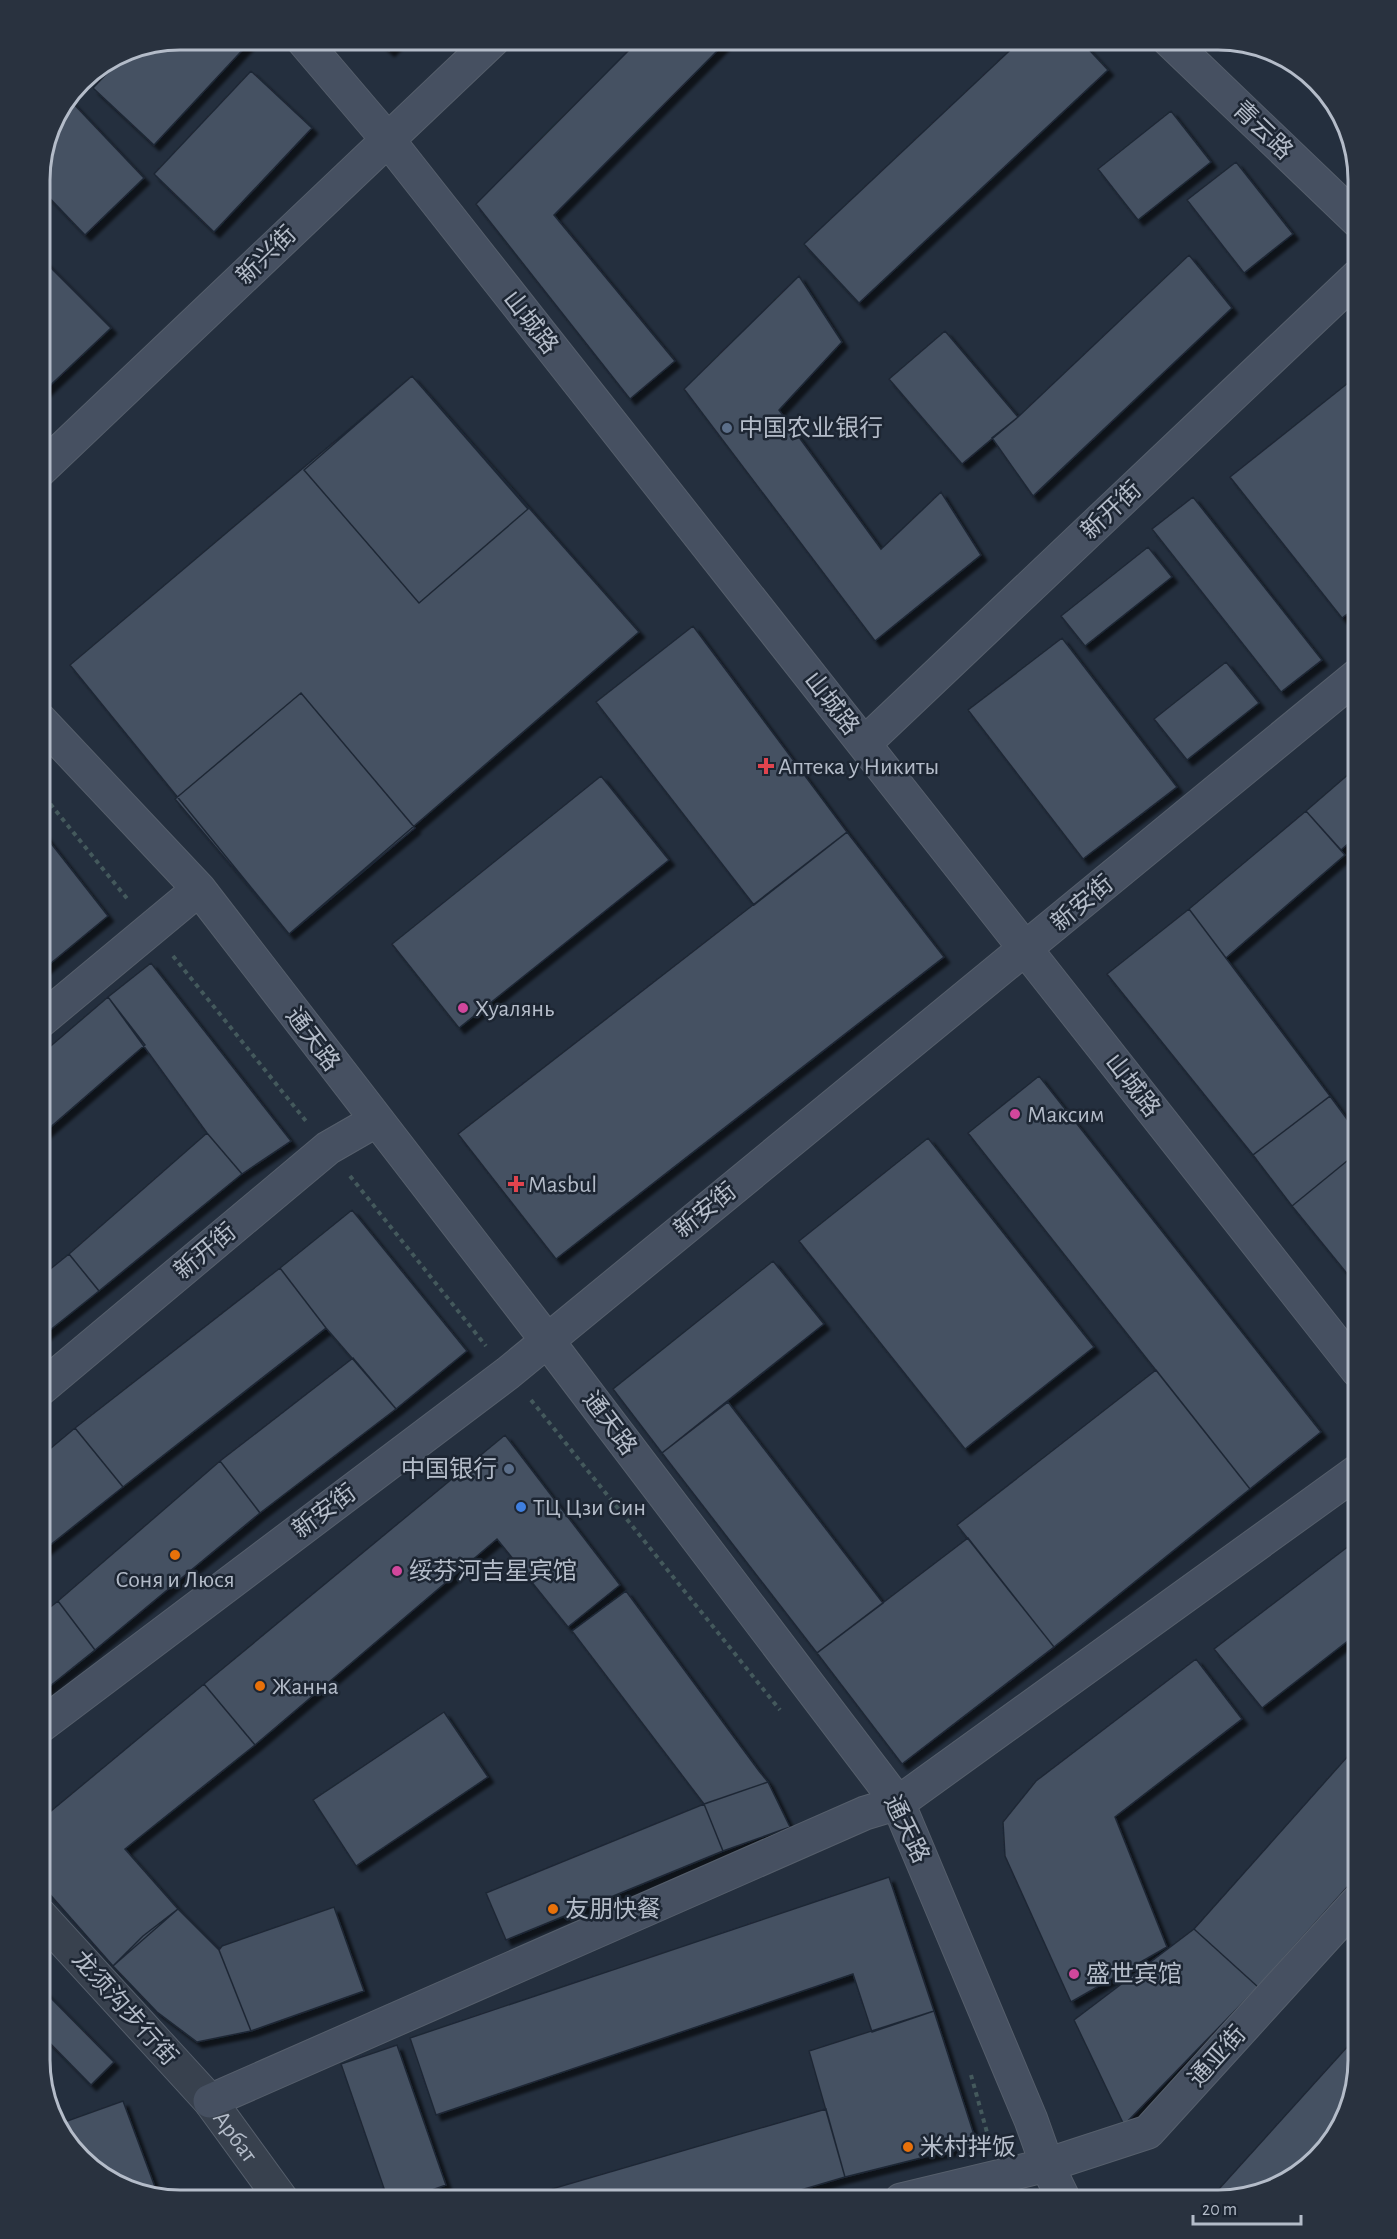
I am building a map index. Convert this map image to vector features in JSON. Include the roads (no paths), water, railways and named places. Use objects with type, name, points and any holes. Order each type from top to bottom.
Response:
[{"type":"street","name":"山城路","points":[[311,50],[388,140],[1348,1358]]},
{"type":"street","name":"新兴街","points":[[50,461],[482,50]]},
{"type":"street","name":"青云路","points":[[1179,50],[1348,211]]},
{"type":"street","name":"新开街","points":[[864,744],[1348,285]]},
{"type":"street","name":"新安街","points":[[50,1719],[508,1373],[546,1339],[1026,950],[1348,683]]},
{"type":"street","name":"通天路","points":[[50,731],[199,889],[375,1121],[546,1339],[898,1803],[1059,2190]]},
{"type":"street","points":[[50,1013],[199,889]]},
{"type":"street","name":"新开街","points":[[50,1381],[328,1148],[375,1121]]},
{"type":"street","points":[[210,2101],[865,1813],[898,1803],[1348,1478]]},
{"type":"street","name":"通亚街","points":[[944,2190],[1047,2165],[1148,2132],[1348,1912]]},
{"type":"street","name":"龙须沟步行街","points":[[50,1926],[210,2101]]},
{"type":"street","name":"Арбат","points":[[210,2101],[274,2189]]},
{"type":"place","name":"中国农业银行","points":[[727,428]]},
{"type":"place","name":"Аптека у Никиты","points":[[766,766]]},
{"type":"place","name":"Хуалянь","points":[[463,1008]]},
{"type":"place","name":"Максим","points":[[1015,1114]]},
{"type":"place","name":"Masbul","points":[[516,1184]]},
{"type":"place","name":"中国银行","points":[[509,1469]]},
{"type":"place","name":"ТЦ Цзи Син","points":[[521,1507]]},
{"type":"place","name":"Соня и Люся","points":[[175,1555]]},
{"type":"place","name":"绥芬河吉星宾馆","points":[[397,1571]]},
{"type":"place","name":"Жанна","points":[[260,1686]]},
{"type":"place","name":"友朋快餐","points":[[553,1909]]},
{"type":"place","name":"盛世宾馆","points":[[1074,1974]]},
{"type":"place","name":"米村拌饭","points":[[908,2147]]}]
